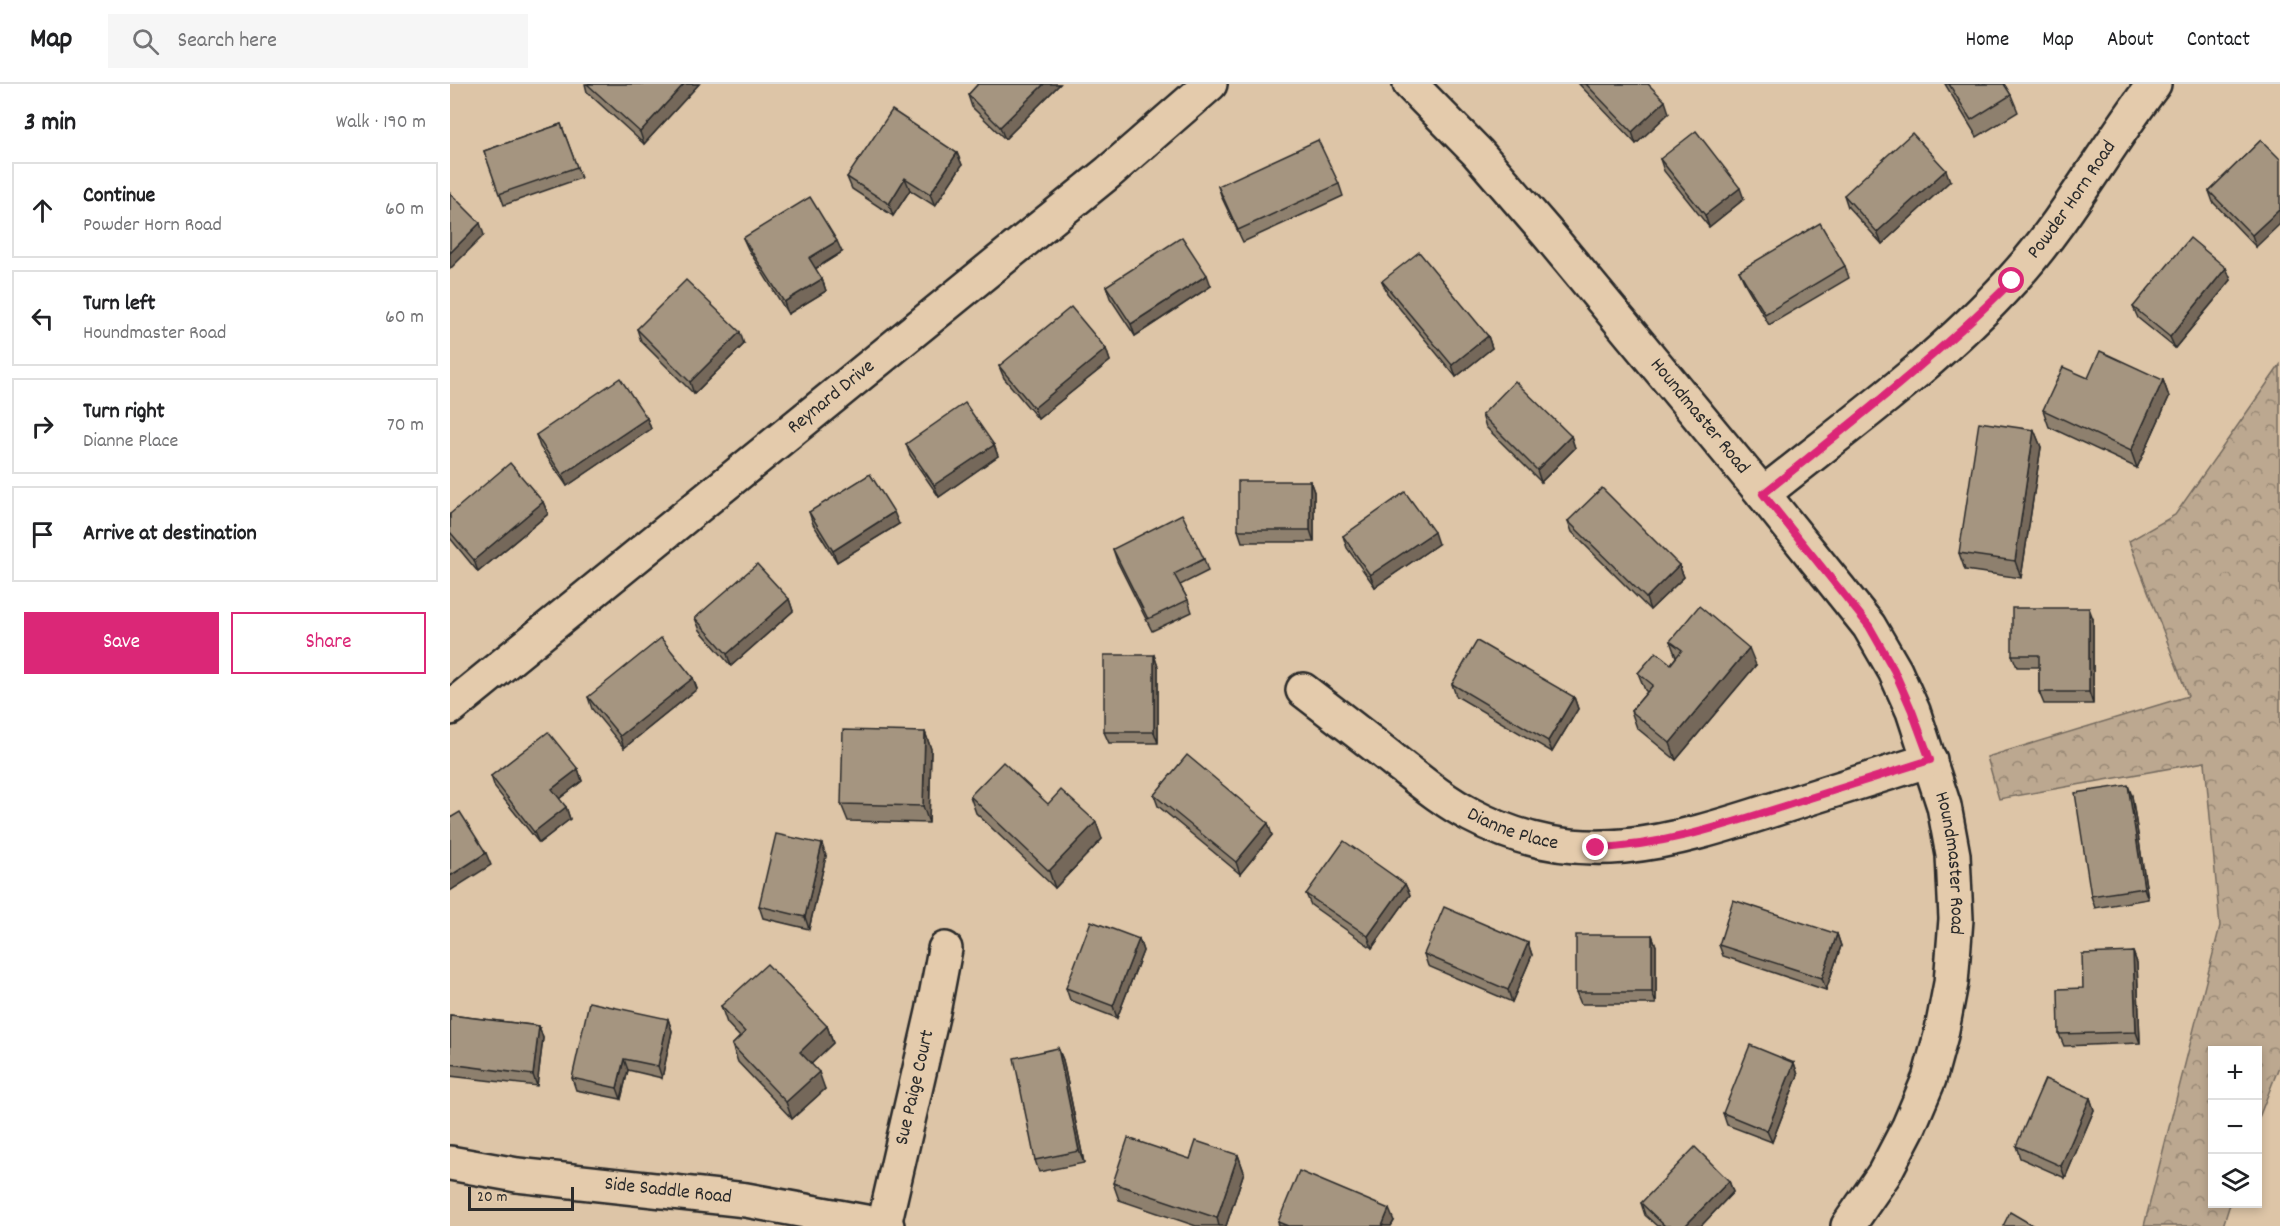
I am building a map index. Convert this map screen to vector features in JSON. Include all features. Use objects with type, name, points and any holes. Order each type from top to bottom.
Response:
[{"type":"street","name":"Reynard Drive","points":[[450,708],[1110,172],[1210,84]]},
{"type":"street","name":"Houndmaster Road","points":[[1410,84],[1477,152],[1547,233],[1869,626],[1894,670],[1912,711],[1944,806],[1953,855],[1956,919],[1951,983],[1941,1035],[1929,1079],[1909,1126],[1884,1174],[1848,1226]]},
{"type":"street","name":"Powder Horn Road","points":[[1763,494],[1911,375],[1968,325],[2012,281],[2044,244],[2154,84]]},
{"type":"street","name":"Dianne Place","points":[[1303,690],[1432,790],[1469,814],[1504,830],[1547,843],[1596,848],[1627,847],[1669,841],[1930,760]]},
{"type":"street","name":"Sue Paige Court","points":[[886,1226],[945,949]]},
{"type":"street","name":"Side Saddle Road","points":[[450,1163],[517,1175],[746,1200],[886,1226]]},
{"type":"green space","points":[[2280,365],[2280,1064],[2262,1110],[2262,1046],[2208,1046],[2208,1208],[2229,1208],[2223,1226],[2144,1226],[2220,926],[2205,762],[1999,799],[1987,757],[2188,696],[2129,541],[2175,515]]},
{"type":"building","points":[[587,84],[684,84],[640,132]]},
{"type":"building","points":[[978,84],[1044,84],[1000,127],[968,95]]},
{"type":"building","points":[[1586,84],[1648,84],[1665,101],[1632,132]]},
{"type":"building","points":[[1949,84],[2004,84],[2011,95],[1971,120]]},
{"type":"building","points":[[892,110],[957,153],[930,194],[905,178],[889,204],[847,177]]},
{"type":"building","points":[[561,124],[577,167],[499,194],[484,151]]},
{"type":"building","points":[[1696,131],[1740,188],[1705,215],[1660,159]]},
{"type":"building","points":[[1912,133],[1946,170],[1877,232],[1844,195]]},
{"type":"building","points":[[1318,140],[1339,184],[1238,230],[1218,186]]},
{"type":"building","points":[[2261,140],[2280,159],[2280,209],[2252,235],[2209,191]]},
{"type":"building","points":[[450,193],[480,223],[450,253]]},
{"type":"building","points":[[810,197],[837,241],[809,258],[822,279],[784,302],[743,238]]},
{"type":"building","points":[[1820,223],[1845,266],[1765,314],[1739,271]]},
{"type":"building","points":[[1182,237],[1207,275],[1131,324],[1106,286]]},
{"type":"building","points":[[2190,238],[2226,268],[2170,337],[2133,307]]},
{"type":"building","points":[[1419,252],[1488,336],[1452,365],[1382,281]]},
{"type":"building","points":[[686,280],[740,332],[690,382],[637,329]]},
{"type":"building","points":[[1071,307],[1106,349],[1034,408],[999,366]]},
{"type":"building","points":[[2100,351],[2163,380],[2131,451],[2043,410],[2063,367],[2088,378]]},
{"type":"building","points":[[620,378],[647,418],[562,475],[536,435]]},
{"type":"building","points":[[1515,381],[1571,436],[1537,470],[1482,415]]},
{"type":"building","points":[[965,403],[994,445],[934,485],[906,444]]},
{"type":"building","points":[[1979,422],[2034,430],[2015,561],[1959,553]]},
{"type":"building","points":[[510,463],[543,502],[474,560],[450,532],[450,514]]},
{"type":"building","points":[[870,474],[894,512],[833,551],[809,512]]},
{"type":"building","points":[[1238,481],[1310,481],[1310,530],[1238,530]]},
{"type":"building","points":[[1602,488],[1679,565],[1646,598],[1568,521]]},
{"type":"building","points":[[1405,492],[1434,532],[1370,575],[1343,536]]},
{"type":"building","points":[[1182,514],[1204,559],[1174,574],[1188,600],[1148,619],[1113,549]]},
{"type":"building","points":[[757,564],[789,599],[727,654],[695,618]]},
{"type":"building","points":[[1699,606],[1749,648],[1670,743],[1631,711],[1653,685],[1638,673],[1656,652],[1671,664],[1682,650],[1670,641]]},
{"type":"building","points":[[2012,608],[2089,608],[2089,692],[2039,692],[2039,655],[2012,655]]},
{"type":"building","points":[[661,638],[693,678],[620,736],[588,697]]},
{"type":"building","points":[[1477,641],[1574,697],[1548,741],[1452,684]]},
{"type":"building","points":[[1104,655],[1154,655],[1154,732],[1104,732]]},
{"type":"building","points":[[843,730],[925,732],[923,806],[841,804]]},
{"type":"building","points":[[548,732],[578,769],[552,789],[566,807],[534,832],[491,776]]},
{"type":"building","points":[[1187,755],[1268,823],[1236,862],[1154,795]]},
{"type":"building","points":[[1003,762],[1048,804],[1061,790],[1096,822],[1049,871],[970,796]]},
{"type":"building","points":[[2128,785],[2144,888],[2091,896],[2075,793]]},
{"type":"building","points":[[460,812],[486,853],[450,876],[450,818]]},
{"type":"building","points":[[776,834],[822,844],[805,917],[759,906]]},
{"type":"building","points":[[1344,841],[1405,884],[1368,936],[1306,894]]},
{"type":"building","points":[[1733,900],[1837,934],[1822,978],[1719,945]]},
{"type":"building","points":[[1444,907],[1528,943],[1508,990],[1424,954]]},
{"type":"building","points":[[1091,921],[1139,939],[1113,1006],[1066,988]]},
{"type":"building","points":[[1576,935],[1652,935],[1652,992],[1576,992]]},
{"type":"building","points":[[2133,952],[2136,1032],[2059,1034],[2058,989],[2083,988],[2082,954]]},
{"type":"building","points":[[767,964],[827,1026],[800,1052],[819,1072],[786,1102],[732,1045],[745,1032],[721,1006]]},
{"type":"building","points":[[589,1002],[668,1019],[658,1066],[624,1059],[617,1088],[572,1078]]},
{"type":"building","points":[[450,1015],[539,1026],[533,1075],[450,1064]]},
{"type":"building","points":[[1750,1045],[1794,1063],[1767,1131],[1723,1113]]},
{"type":"building","points":[[1058,1048],[1079,1151],[1035,1160],[1014,1058]]},
{"type":"building","points":[[2045,1079],[2090,1098],[2061,1166],[2016,1146]]},
{"type":"building","points":[[1128,1138],[1190,1159],[1196,1141],[1238,1155],[1217,1218],[1113,1183]]},
{"type":"building","points":[[1695,1147],[1729,1181],[1685,1226],[1665,1226],[1641,1203]]},
{"type":"building","points":[[1299,1171],[1389,1209],[1382,1226],[1288,1226],[1278,1222]]},
{"type":"building","points":[[2010,1212],[2034,1226],[2003,1226]]},
{"type":"route","points":[[1596,848],[1627,847],[1669,841],[1930,760],[1894,670],[1869,626],[1763,494],[1911,375],[1968,325],[2012,281]]}]
